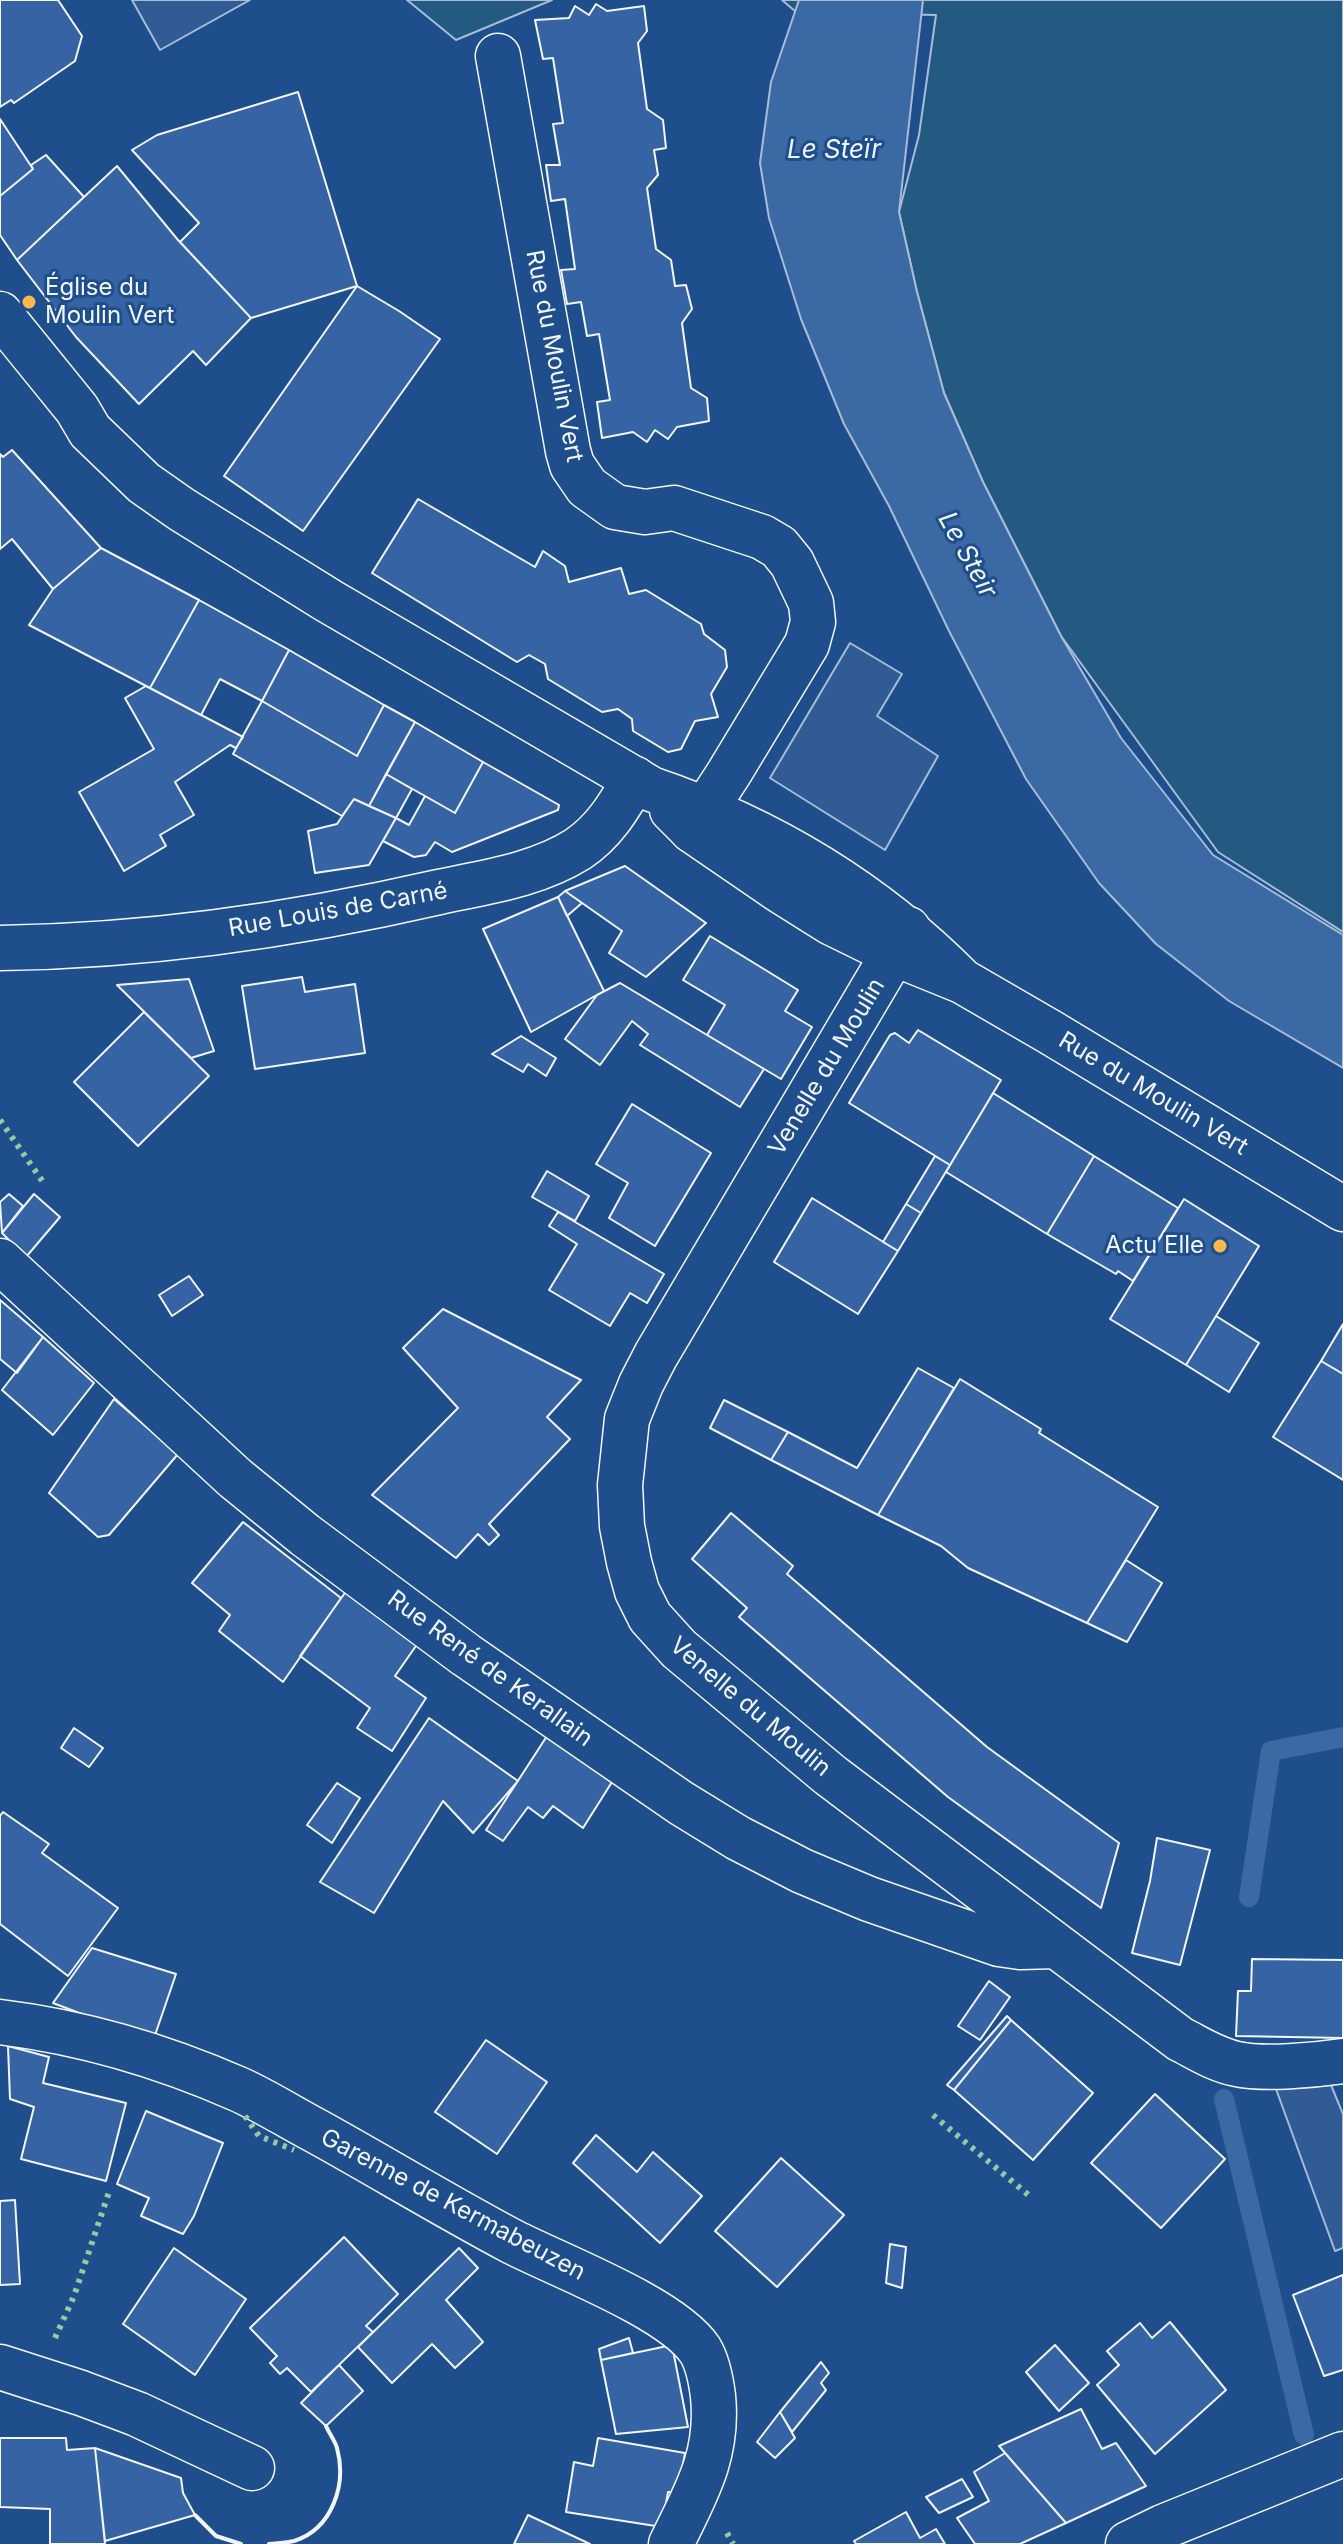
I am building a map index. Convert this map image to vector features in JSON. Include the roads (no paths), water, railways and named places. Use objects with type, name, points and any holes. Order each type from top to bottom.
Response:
[{"type":"street","name":"Rue du Moulin Vert","points":[[498,56],[572,465],[587,487],[615,507],[645,512],[674,508],[762,537],[779,547],[792,563],[811,603],[813,622],[807,644],[700,819]]},
{"type":"street","name":"Rue du Moulin Vert","points":[[0,314],[77,409],[90,431]]},
{"type":"street","name":"Rue du Moulin Vert","points":[[0,365],[63,415],[90,431],[144,483],[181,509],[329,601],[700,819],[760,833],[804,858],[901,941],[962,981],[1343,1209]]},
{"type":"street","name":"Rue Louis de Carné","points":[[0,948],[169,939],[384,905],[506,877],[558,859],[592,838],[643,784]]},
{"type":"street","name":"Venelle du Moulin","points":[[901,941],[641,1384],[627,1419],[621,1464],[622,1526],[637,1591],[650,1617],[679,1649],[865,1802],[1180,2039],[1239,2065],[1343,2061]]},
{"type":"street","name":"Rue René de Kerallain","points":[[0,1261],[235,1478],[305,1535],[466,1655],[681,1803],[769,1854],[869,1899],[999,1944],[1056,1946]]},
{"type":"street","name":"Garenne de Kermabeuzen","points":[[0,2022],[36,2026],[116,2046],[238,2089],[511,2241],[634,2300],[685,2332],[701,2351],[709,2371],[715,2413],[708,2462],[671,2544]]},
{"type":"street","points":[[0,2367],[137,2414],[252,2468]]},
{"type":"street","points":[[1128,2544],[1191,2515],[1343,2454]]},
{"type":"water","name":"Le Steïr","points":[[799,0],[923,0],[899,212],[944,393],[983,482],[1061,636],[1121,738],[1213,855],[1343,935],[1343,1068],[1229,1001],[1156,944],[1099,883],[1026,779],[949,631],[889,506],[844,424],[801,319],[769,218],[760,163],[771,82]]},
{"type":"waterway","points":[[1249,1897],[1271,1751],[1343,1737]]},
{"type":"waterway","points":[[1224,2099],[1304,2435]]},
{"type":"place","name":"Église du Moulin Vert","points":[[29,302]]},
{"type":"place","name":"Actu Elle","points":[[1220,1246]]},
{"type":"water label","name":"Le Steir","points":[[967,555]]}]
